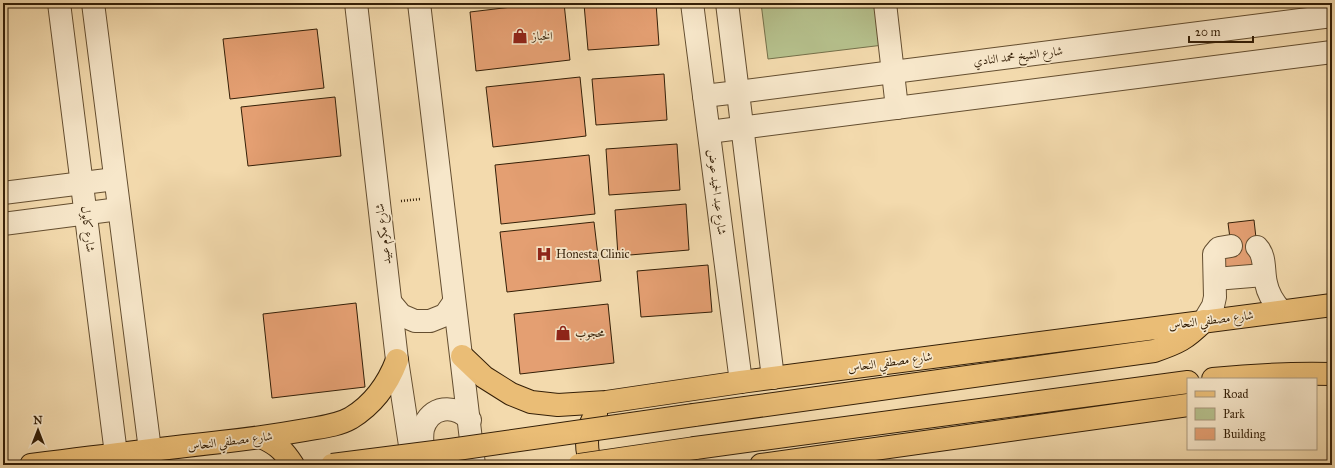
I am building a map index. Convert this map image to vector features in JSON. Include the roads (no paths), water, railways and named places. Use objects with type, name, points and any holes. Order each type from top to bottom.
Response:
[{"type":"main road","name":"شارع مصطفي النحاس","points":[[462,356],[497,387],[531,402],[558,405],[606,402],[741,382],[1332,305]]},
{"type":"main road","points":[[332,465],[466,448],[1154,351],[1175,344],[1190,334],[1204,321]]},
{"type":"main road","name":"شارع مصطفي النحاس","points":[[31,465],[263,438],[338,424],[351,418],[364,409],[380,393],[392,374],[397,360]]},
{"type":"main road","points":[[1222,378],[1294,373],[1332,374]]},
{"type":"main road","points":[[580,465],[1187,382]]},
{"type":"main road","points":[[1317,388],[1332,385]]},
{"type":"main road","points":[[592,465],[587,451],[589,429],[592,419],[606,402]]},
{"type":"main road","points":[[761,465],[1187,405]]},
{"type":"main road","points":[[263,438],[276,444],[286,453],[293,465]]},
{"type":"street","name":"شارع كابول","points":[[59,3],[116,454]]},
{"type":"street","points":[[93,3],[150,450]]},
{"type":"street","name":"شارع مكرم عبيد","points":[[356,3],[397,360],[412,465]]},
{"type":"street","points":[[419,3],[454,302],[470,420],[474,465]]},
{"type":"street","name":"شارع عبد الحميد عوض","points":[[692,3],[741,382]]},
{"type":"street","points":[[727,3],[773,378]]},
{"type":"street","points":[[885,3],[897,108]]},
{"type":"street","name":"شارع الشيخ محمد النادي","points":[[704,96],[1332,16]]},
{"type":"street","points":[[709,132],[1332,52]]},
{"type":"street","points":[[3,193],[116,179]]},
{"type":"street","points":[[3,224],[119,209]]},
{"type":"street","points":[[1204,321],[1213,306],[1215,297],[1214,254],[1219,248],[1231,246]]},
{"type":"street","points":[[1257,247],[1262,254],[1264,275],[1269,294],[1281,311]]},
{"type":"street","points":[[1215,279],[1264,275]]},
{"type":"street","points":[[391,303],[401,315],[415,321],[430,321],[445,315],[454,302]]},
{"type":"street","points":[[424,465],[422,430],[431,416],[438,411],[447,409],[456,410],[464,414],[470,420]]},
{"type":"place","name":"الخباز","points":[[520,36]]},
{"type":"place","name":"Honesta Clinic","points":[[544,254]]},
{"type":"place","name":"محجوب","points":[[563,333]]}]
